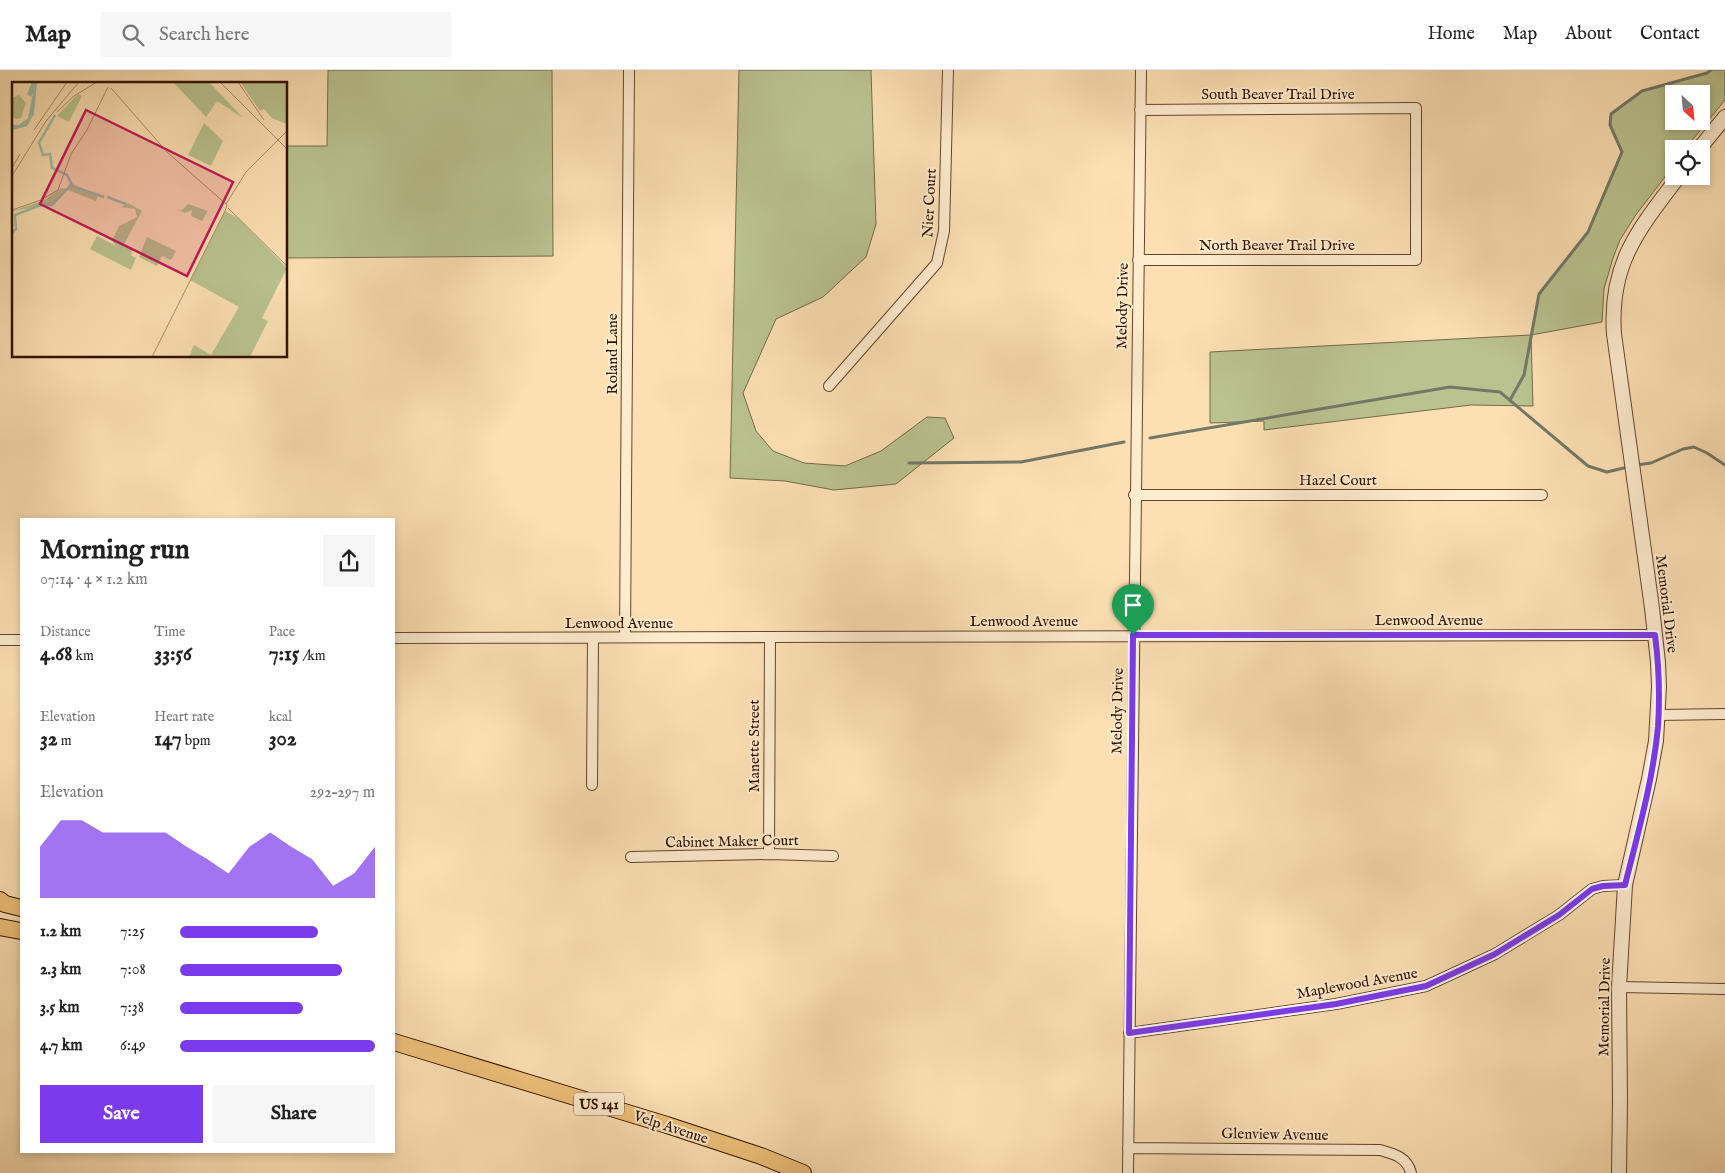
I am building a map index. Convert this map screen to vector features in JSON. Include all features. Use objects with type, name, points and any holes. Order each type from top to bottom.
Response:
[{"type":"main road","points":[[0,900],[5,904],[20,908]]},
{"type":"main road","points":[[0,927],[20,931]]},
{"type":"main road","name":"Velp Avenue","points":[[395,1042],[666,1125],[761,1156],[802,1173]]},
{"type":"street","name":"Roland Lane","points":[[625,638],[629,70]]},
{"type":"street","name":"Nier Court","points":[[829,386],[937,263],[944,231],[948,70]]},
{"type":"street","name":"Melody Drive","points":[[1128,1173],[1134,495],[1141,70]]},
{"type":"street","name":"South Beaver Trail Drive","points":[[1140,110],[1416,108],[1416,260]]},
{"type":"street","points":[[1706,140],[1725,117]]},
{"type":"street","name":"Memorial Drive","points":[[1619,1173],[1620,987],[1625,885],[1656,741],[1659,679],[1655,635],[1614,334],[1614,304],[1615,290],[1623,263],[1634,239],[1672,185]]},
{"type":"street","name":"North Beaver Trail Drive","points":[[1138,260],[1416,260]]},
{"type":"street","name":"Hazel Court","points":[[1134,495],[1542,496]]},
{"type":"street","name":"Lenwood Avenue","points":[[395,638],[1655,635]]},
{"type":"street","name":"Manette Street","points":[[769,854],[770,637]]},
{"type":"street","points":[[592,785],[593,638]]},
{"type":"street","points":[[0,640],[20,640]]},
{"type":"street","points":[[1658,715],[1725,714]]},
{"type":"street","name":"Cabinet Maker Court","points":[[631,857],[769,854],[833,856]]},
{"type":"street","name":"Maplewood Avenue","points":[[1129,1033],[1336,1004],[1426,986],[1495,954],[1559,915],[1592,889],[1603,886],[1625,885]]},
{"type":"street","points":[[1620,987],[1725,989]]},
{"type":"street","name":"Glenview Avenue","points":[[1128,1148],[1380,1150],[1398,1155],[1409,1165],[1411,1173]]},
{"type":"green space","points":[[328,70],[552,70],[553,256],[288,258],[288,146],[327,146]]},
{"type":"green space","points":[[739,70],[871,70],[876,224],[866,257],[823,297],[776,319],[743,393],[756,431],[773,451],[804,463],[845,466],[881,451],[927,417],[945,418],[954,438],[896,484],[834,490],[785,481],[730,478]]},
{"type":"green space","points":[[1711,70],[1725,70],[1725,100],[1710,118],[1710,85],[1665,85],[1665,130],[1701,130],[1692,140],[1665,140],[1665,177],[1635,216],[1620,240],[1604,289],[1602,322],[1531,335],[1539,294],[1588,232],[1622,152],[1610,125],[1611,114],[1642,91],[1707,73]]},
{"type":"green space","points":[[1531,335],[1533,406],[1471,405],[1264,430],[1264,421],[1210,423],[1210,352]]},
{"type":"waterway","points":[[1510,400],[1524,375],[1539,294],[1588,232],[1622,152],[1610,125],[1611,114],[1642,91],[1707,73],[1711,70]]},
{"type":"waterway","points":[[1150,438],[1450,387],[1500,392],[1588,466],[1607,472],[1628,467]]},
{"type":"waterway","points":[[909,463],[1021,462],[1124,442]]},
{"type":"waterway","points":[[1637,465],[1651,463],[1683,449],[1694,447],[1725,465]]},
{"type":"route","points":[[1133,635],[1655,635],[1659,679],[1656,741],[1625,885],[1603,886],[1592,889],[1559,915],[1495,954],[1426,986],[1336,1004],[1129,1033],[1133,635]]}]
